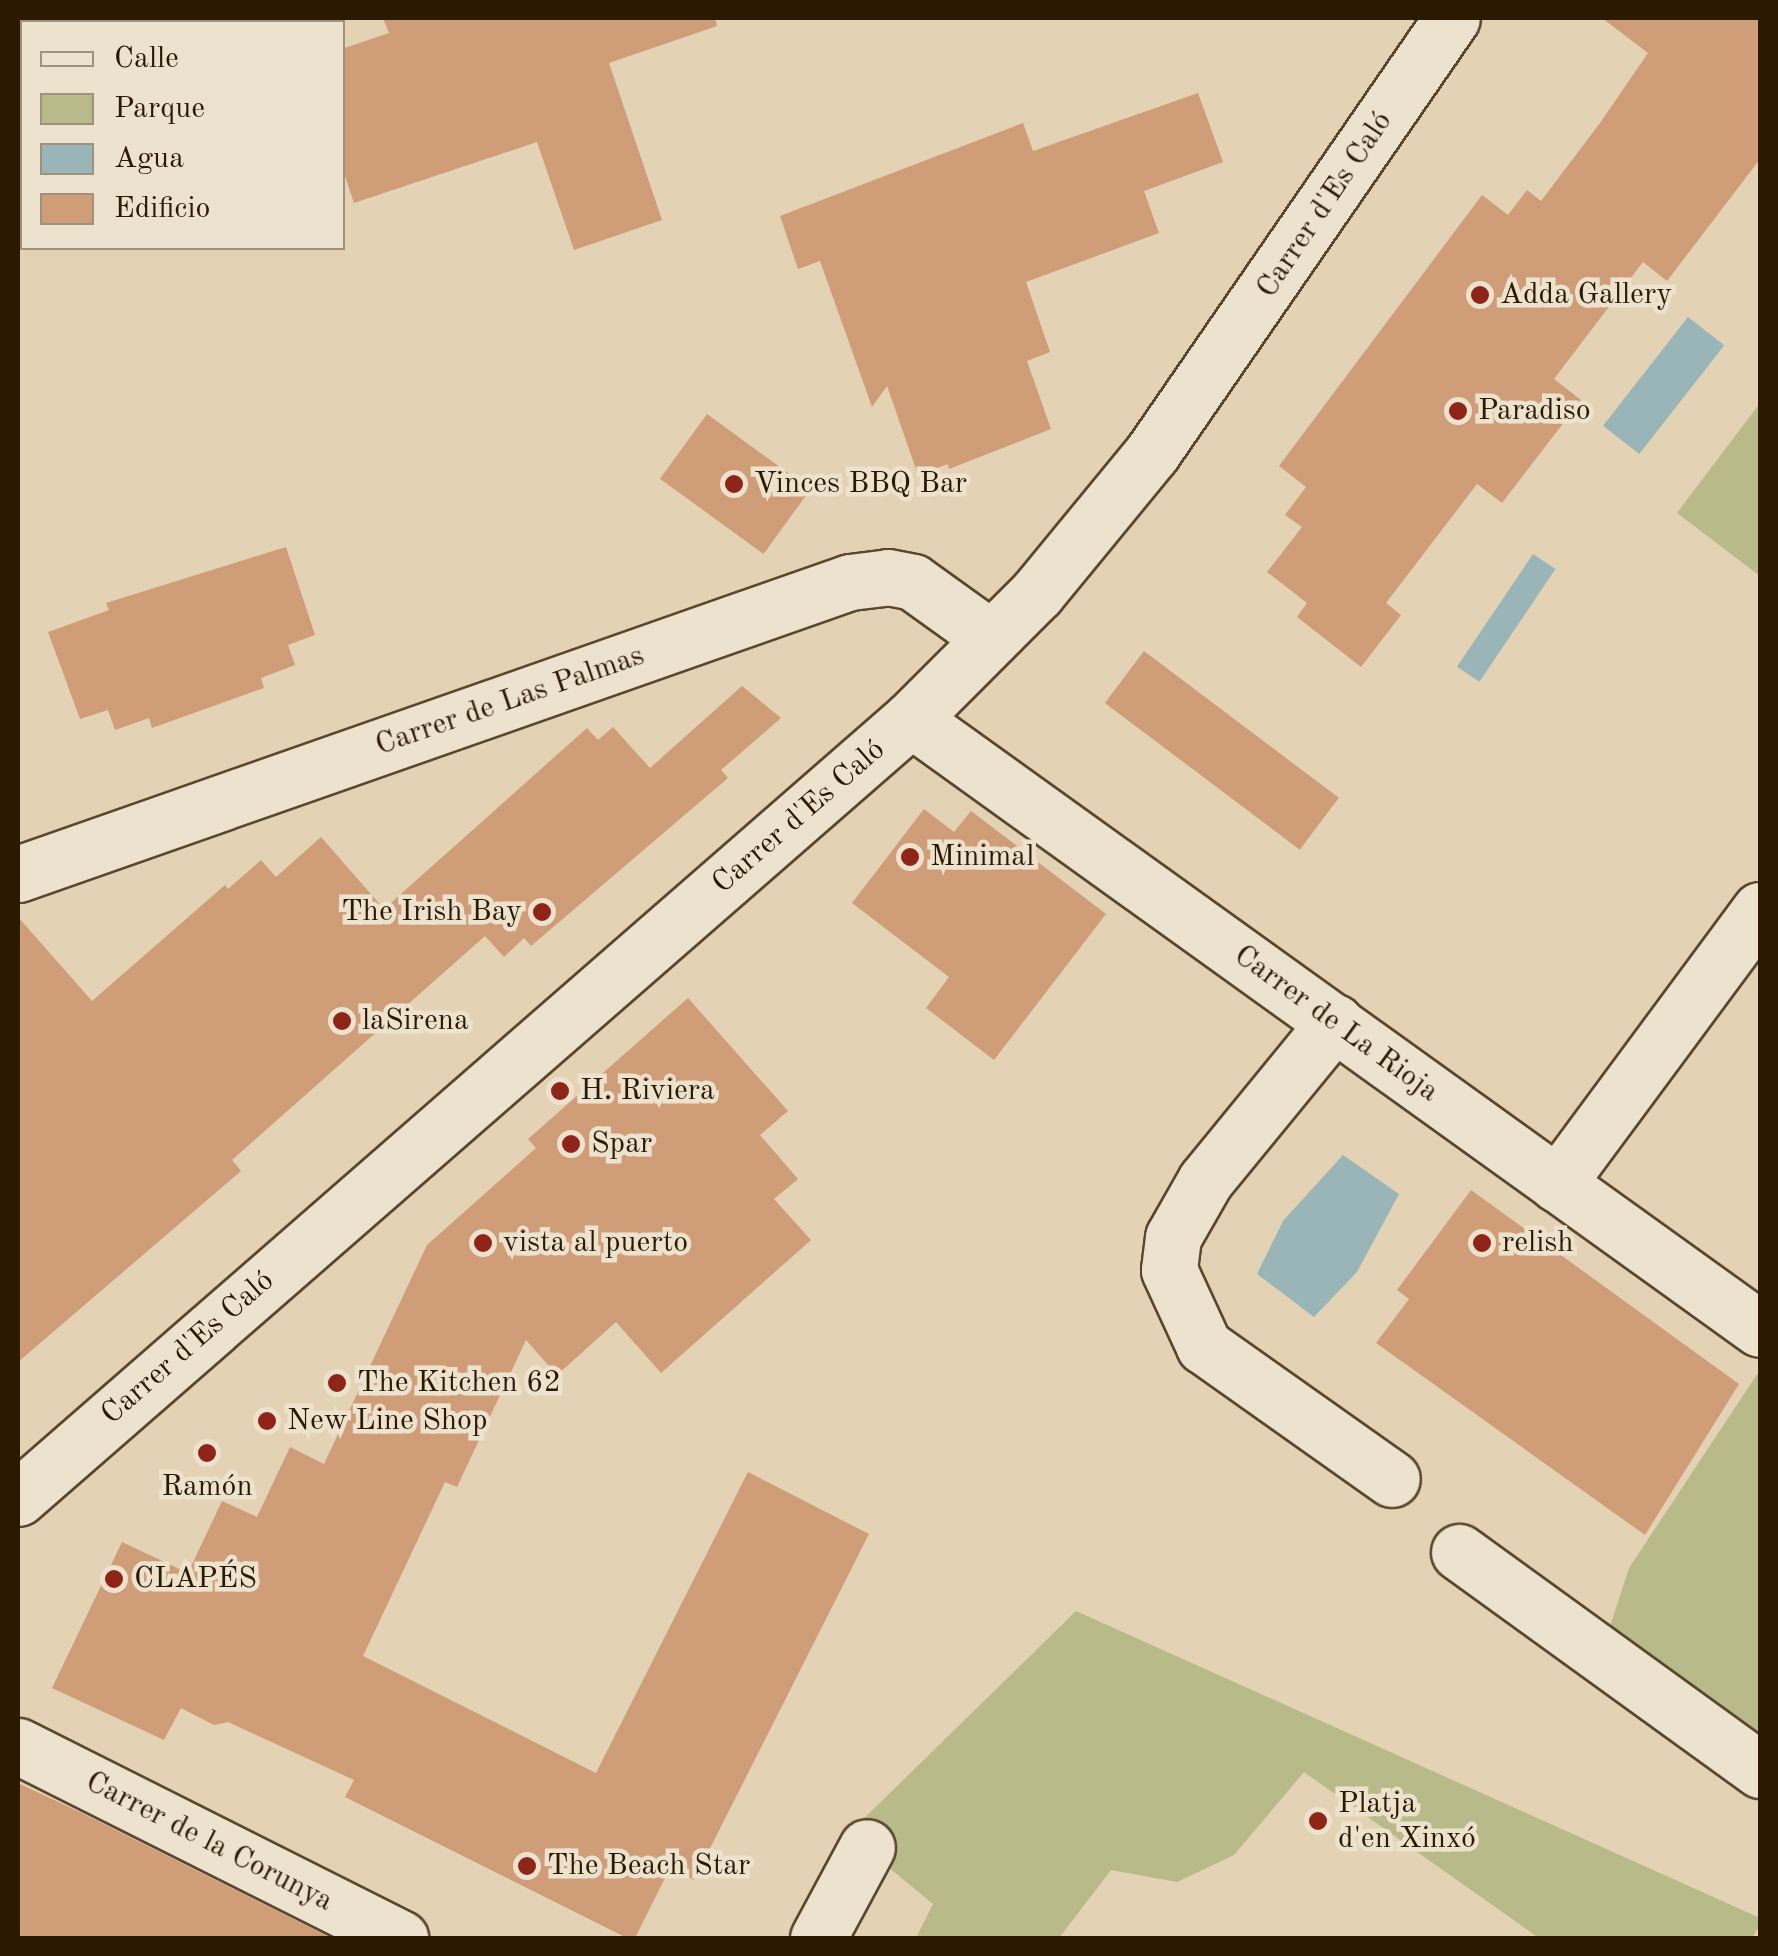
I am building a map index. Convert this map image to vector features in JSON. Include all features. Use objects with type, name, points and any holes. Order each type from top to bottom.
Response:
[{"type":"street","name":"Carrer d'Es Caló","points":[[18,1498],[912,719],[1038,593],[1152,453],[1452,18]]},
{"type":"street","name":"Carrer de Las Palmas","points":[[18,874],[850,582],[888,577],[913,582],[991,638]]},
{"type":"street","name":"Carrer de La Rioja","points":[[912,719],[1760,1328]]},
{"type":"street","points":[[1558,1184],[1760,910]]},
{"type":"street","points":[[1335,1022],[1205,1181],[1173,1238],[1169,1270],[1204,1346],[1392,1480]]},
{"type":"street","points":[[1459,1552],[1760,1770]]},
{"type":"street","name":"Carrer de la Corunya","points":[[18,1746],[400,1938]]},
{"type":"street","points":[[818,1938],[868,1847]]},
{"type":"green space","points":[[1760,403],[1760,576],[1677,513]]},
{"type":"green space","points":[[1760,1370],[1760,1740],[1608,1633],[1629,1568]]},
{"type":"green space","points":[[1076,1611],[1760,1918],[1760,1925],[1752,1938],[1539,1938],[1304,1772],[1234,1855],[1177,1882],[1111,1870],[1059,1938],[916,1938],[933,1904],[848,1834]]},
{"type":"water","points":[[1688,317],[1724,345],[1639,454],[1603,426]]},
{"type":"water","points":[[1533,554],[1555,569],[1479,682],[1457,667]]},
{"type":"water","points":[[1343,1155],[1399,1194],[1357,1272],[1314,1317],[1257,1274],[1283,1221]]},
{"type":"building","points":[[383,18],[715,18],[717,26],[609,63],[662,220],[574,250],[537,142],[354,203],[345,176],[345,48],[389,33]]},
{"type":"building","name":"Paradiso","points":[[1602,18],[1760,18],[1760,159],[1667,281],[1643,262],[1554,379],[1581,400],[1502,503],[1477,484],[1386,603],[1401,615],[1361,667],[1297,617],[1307,603],[1267,572],[1302,527],[1285,515],[1306,487],[1279,466],[1482,195],[1508,215],[1527,190],[1541,201],[1600,123],[1648,53]]},
{"type":"building","points":[[1198,93],[1223,162],[1144,191],[1159,233],[1026,282],[1050,352],[1027,361],[1051,429],[949,469],[948,464],[918,475],[887,386],[872,407],[820,261],[798,269],[780,216],[1023,123],[1033,151]]},
{"type":"building","name":"Vinces BBQ Bar","points":[[707,414],[811,489],[764,554],[660,479]]},
{"type":"building","points":[[286,547],[315,635],[288,645],[295,665],[261,678],[264,688],[152,728],[149,718],[115,730],[108,710],[80,719],[48,632],[109,610],[106,603]]},
{"type":"building","points":[[1144,651],[1339,798],[1300,850],[1105,703]]},
{"type":"building","points":[[742,686],[781,718],[721,770],[728,778],[531,946],[524,938],[504,957],[485,936],[232,1160],[241,1171],[18,1362],[18,917],[92,1001],[225,885],[228,889],[261,860],[276,877],[321,837],[384,909],[587,728],[598,740],[613,727],[650,768]]},
{"type":"building","points":[[924,809],[954,832],[971,811],[1106,914],[994,1060],[926,1008],[949,977],[852,903]]},
{"type":"building","points":[[688,998],[788,1111],[760,1135],[798,1179],[774,1199],[811,1240],[661,1373],[616,1322],[557,1375],[526,1340],[457,1487],[445,1482],[363,1656],[596,1773],[748,1472],[869,1534],[694,1880],[670,1868],[635,1938],[627,1938],[345,1797],[354,1780],[228,1722],[214,1725],[181,1708],[164,1740],[52,1688],[122,1542],[188,1573],[222,1501],[257,1517],[290,1447],[324,1464],[427,1245],[536,1148],[528,1139]]},
{"type":"building","points":[[1471,1190],[1739,1384],[1645,1535],[1376,1343],[1409,1299],[1397,1290]]},
{"type":"building","points":[[18,1783],[84,1814],[331,1938],[18,1938]]},
{"type":"place","name":"Adda Gallery","points":[[1480,295]]},
{"type":"place","name":"Paradiso","points":[[1458,411]]},
{"type":"place","name":"Vinces BBQ Bar","points":[[734,484]]},
{"type":"place","name":"Minimal","points":[[910,857]]},
{"type":"place","name":"The Irish Bay","points":[[542,912]]},
{"type":"place","name":"laSirena","points":[[342,1021]]},
{"type":"place","name":"H. Riviera","points":[[560,1091]]},
{"type":"place","name":"Spar","points":[[571,1144]]},
{"type":"place","name":"vista al puerto","points":[[483,1243]]},
{"type":"place","name":"relish","points":[[1482,1243]]},
{"type":"place","name":"The Kitchen 62","points":[[337,1383]]},
{"type":"place","name":"New Line Shop","points":[[267,1421]]},
{"type":"place","name":"Ramón","points":[[207,1453]]},
{"type":"place","name":"CLAPÉS","points":[[114,1579]]},
{"type":"place","name":"Platja d'en Xinxó","points":[[1318,1821]]},
{"type":"place","name":"The Beach Star","points":[[527,1866]]}]
